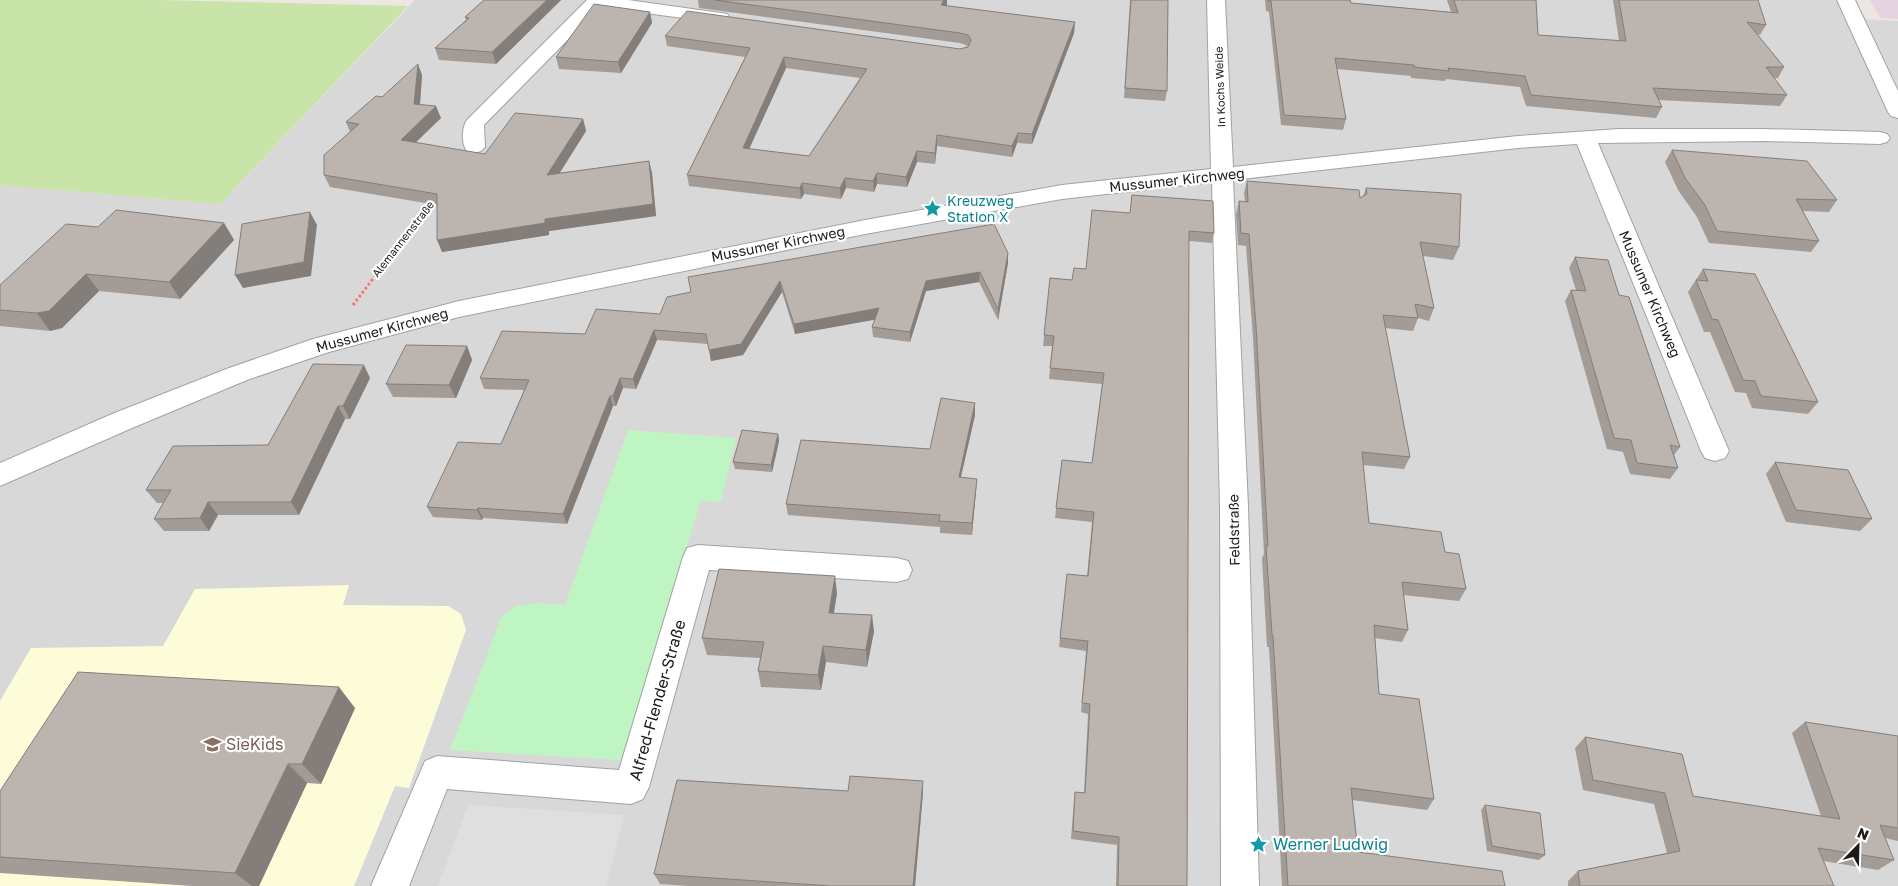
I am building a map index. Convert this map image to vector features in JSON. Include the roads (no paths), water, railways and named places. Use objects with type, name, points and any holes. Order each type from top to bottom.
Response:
[{"type":"street","points":[[474,147],[474,124],[597,0],[700,7],[739,20]]},
{"type":"street","name":"In Kochs Weide","points":[[1216,0],[1223,175]]},
{"type":"street","points":[[1846,0],[1898,112]]},
{"type":"street","name":"Mussumer Kirchweg","points":[[0,475],[122,421],[238,374],[322,345],[459,309],[865,227],[1062,192],[1518,142],[1585,137],[1764,135],[1880,138]]},
{"type":"street","name":"Mussumer Kirchweg","points":[[1585,137],[1715,451]]},
{"type":"street","name":"Feldstraße","points":[[1223,175],[1234,506],[1240,886]]},
{"type":"street","name":"Alfred-Flender-Straße","points":[[390,886],[437,772],[631,787],[698,557],[898,570]]},
{"type":"place","name":"Kreuzweg Station X","points":[[933,209]]},
{"type":"place","name":"SieKids","points":[[212,744]]},
{"type":"place","name":"Werner Ludwig","points":[[1259,844]]}]
